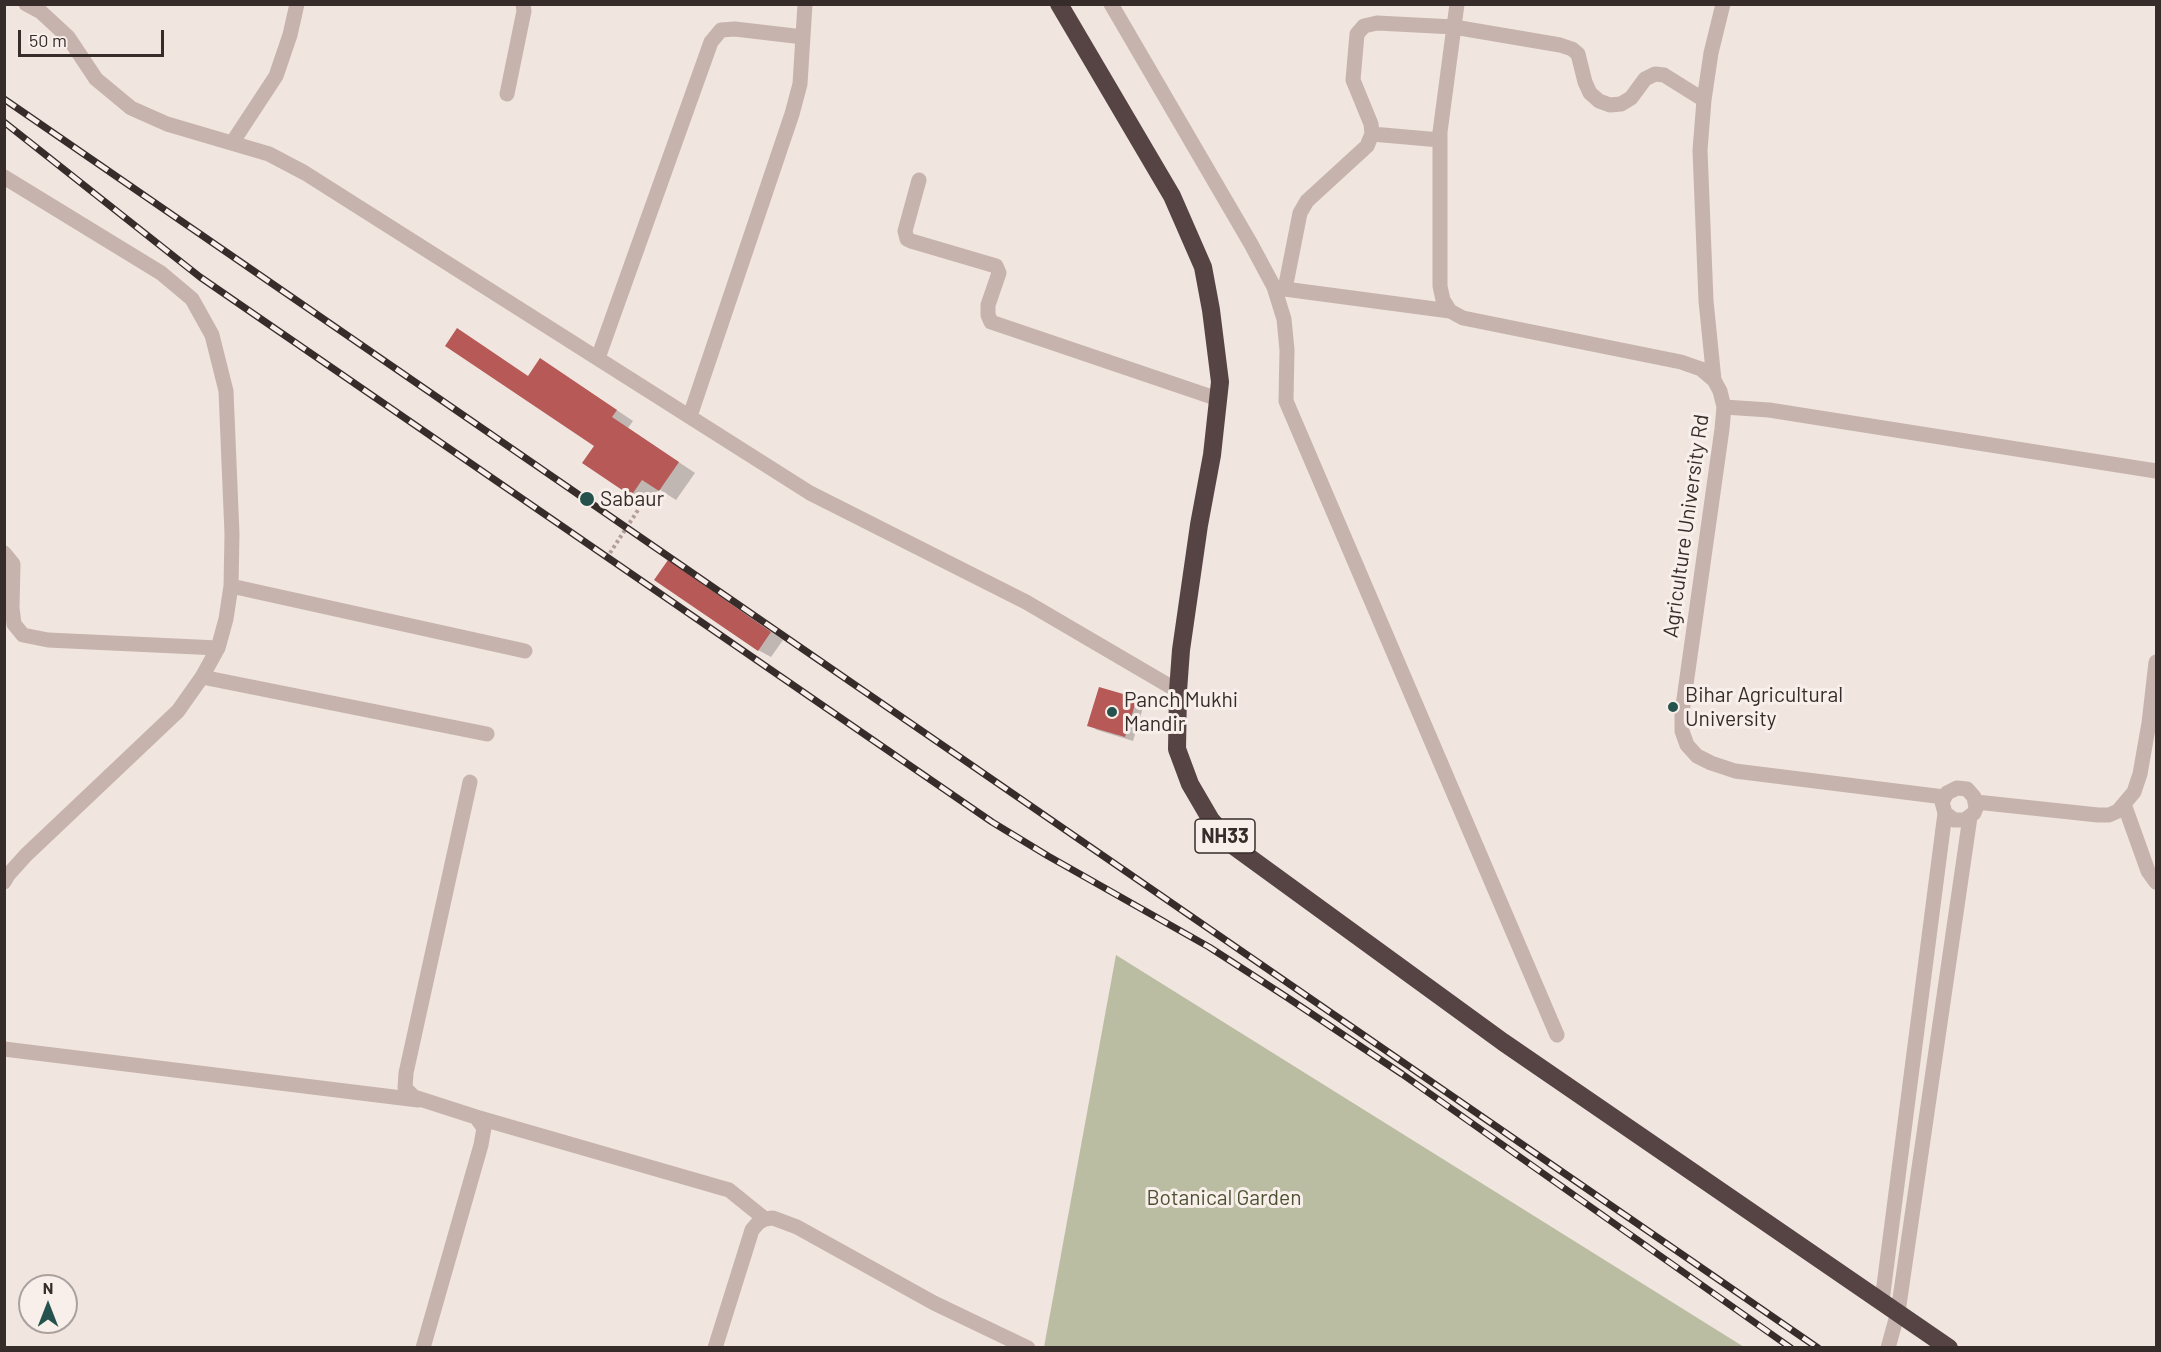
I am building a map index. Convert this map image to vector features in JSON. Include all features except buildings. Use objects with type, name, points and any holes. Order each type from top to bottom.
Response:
[{"type":"highway","name":"NH33","points":[[1059,4],[1172,196],[1203,267],[1220,382],[1212,455],[1199,525],[1178,691],[1177,749],[1190,784],[1211,820],[1235,847],[1503,1042],[1949,1347]]},
{"type":"street","points":[[26,4],[41,12],[68,37],[96,79],[131,108],[166,124],[270,154],[305,173],[810,493],[1026,602],[1178,691]]},
{"type":"street","points":[[232,143],[276,75],[290,35],[297,4]]},
{"type":"street","points":[[507,94],[524,11],[523,4]]},
{"type":"street","points":[[690,416],[792,114],[800,84],[805,4]]},
{"type":"street","points":[[1111,4],[1279,288],[1287,350],[1286,401],[1557,1035]]},
{"type":"street","points":[[1450,311],[1443,300],[1440,286],[1440,140],[1457,4]]},
{"type":"street","name":"Agriculture University Rd","points":[[1723,4],[1704,100],[1700,150],[1706,301],[1714,380],[1720,391],[1724,407],[1682,713],[1682,731],[1687,745],[1697,756],[1735,771],[1944,797]]},
{"type":"street","points":[[1279,288],[1300,213],[1307,201],[1367,146],[1372,134],[1371,124],[1353,80],[1357,34],[1364,26],[1377,23],[1454,27],[1560,45],[1578,54],[1590,93],[1599,101],[1610,105],[1621,104],[1631,98],[1645,79],[1655,74],[1664,75],[1704,100]]},
{"type":"street","points":[[598,358],[711,42],[721,30],[735,29],[803,37]]},
{"type":"street","points":[[1372,134],[1440,140]]},
{"type":"street","points":[[4,177],[161,273],[192,299],[212,335],[226,391],[232,534],[231,586],[226,619],[218,648],[202,677],[178,711],[6,877]]},
{"type":"street","points":[[919,180],[905,231],[908,239],[911,242],[996,266],[999,273],[988,305],[991,322],[1218,399]]},
{"type":"street","points":[[1279,288],[1450,311],[1463,318],[1681,362],[1701,369],[1714,380]]},
{"type":"street","points":[[1724,407],[1769,410],[2157,471]]},
{"type":"street","points":[[4,553],[13,564],[14,624],[23,635],[48,640],[218,648]]},
{"type":"street","points":[[231,586],[525,651]]},
{"type":"street","points":[[1976,802],[2098,816],[2118,811],[2134,792],[2140,774],[2157,662]]},
{"type":"street","points":[[202,677],[487,734]]},
{"type":"street","points":[[470,782],[406,1073],[405,1088],[414,1097],[476,1117],[729,1190],[765,1219],[784,1221],[797,1227],[934,1303],[1028,1347]]},
{"type":"street","points":[[1888,1347],[1898,1312],[1970,817],[1976,808],[1976,802],[1971,793],[1962,788],[1951,789],[1944,797],[1942,808],[1945,813],[1954,820],[1965,820],[1970,817]]},
{"type":"street","points":[[2124,804],[2148,872],[2157,882]]},
{"type":"street","points":[[1882,1301],[1945,813]]},
{"type":"street","points":[[4,1049],[423,1100]]},
{"type":"street","points":[[423,1347],[481,1145],[484,1128],[476,1117]]},
{"type":"street","points":[[715,1347],[752,1230],[765,1219]]},
{"type":"path","points":[[610,553],[638,510]]},
{"type":"green space","name":"Botanical Garden","points":[[1116,955],[1744,1347],[1044,1347]]},
{"type":"railway","points":[[4,99],[1818,1348]]},
{"type":"railway","points":[[4,122],[200,277],[992,822],[1209,947],[1288,998],[1402,1074],[1791,1348]]},
{"type":"place","name":"Sabaur","points":[[587,499]]},
{"type":"place","name":"Bihar Agricultural University","points":[[1673,707]]},
{"type":"place","name":"Panch Mukhi Mandir","points":[[1112,712]]}]
